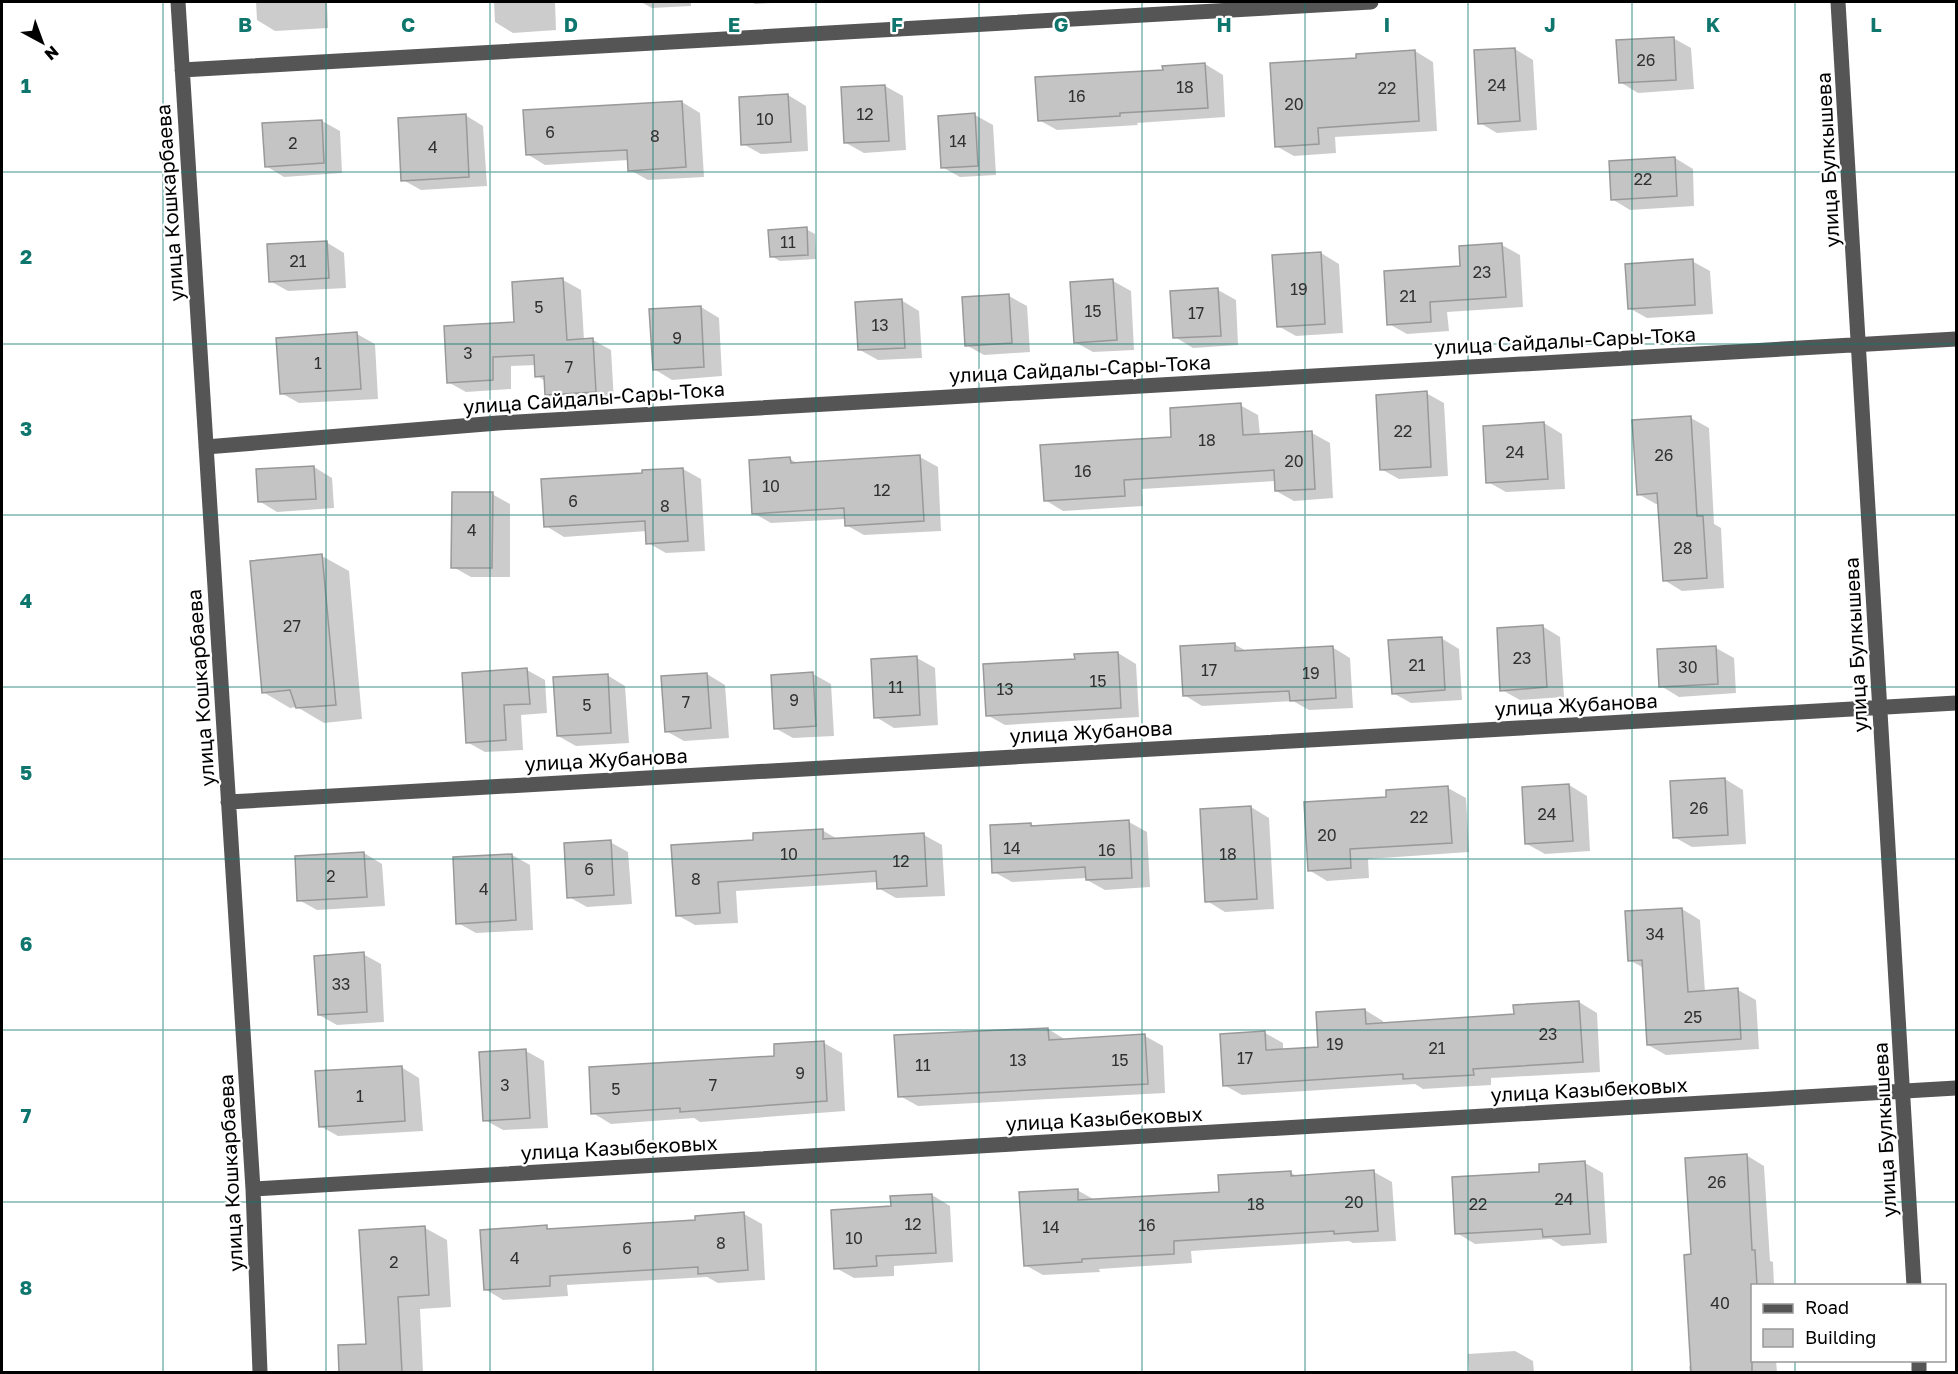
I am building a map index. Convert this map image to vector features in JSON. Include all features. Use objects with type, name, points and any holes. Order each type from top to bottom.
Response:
[{"type":"street","name":"улица Кошкарбаева","points":[[178,2],[253,1189],[260,1372]]},
{"type":"street","points":[[182,70],[1371,2]]},
{"type":"street","name":"улица Булкышева","points":[[1838,2],[1914,1284]]},
{"type":"street","name":"улица Сайдалы-Сары-Тока","points":[[206,447],[510,422],[1956,339]]},
{"type":"street","name":"улица Жубанова","points":[[228,802],[1956,704]]},
{"type":"street","name":"улица Казыбековых","points":[[253,1189],[1956,1088]]},
{"type":"building","points":[[1674,37],[1676,80],[1619,83],[1616,40]]},
{"type":"building","points":[[1515,48],[1520,121],[1478,124],[1474,50]]},
{"type":"building","points":[[1415,50],[1419,121],[1318,128],[1319,144],[1275,147],[1270,63],[1356,58],[1356,54]]},
{"type":"building","points":[[1205,63],[1208,108],[1038,121],[1035,77],[1163,70],[1162,66]]},
{"type":"building","points":[[885,85],[889,141],[844,143],[841,87]]},
{"type":"building","points":[[788,94],[791,142],[741,145],[739,97]]},
{"type":"building","points":[[682,101],[686,167],[628,171],[627,150],[526,155],[523,110]]},
{"type":"building","points":[[975,113],[978,166],[941,168],[938,116]]},
{"type":"building","points":[[466,114],[469,177],[401,181],[398,118]]},
{"type":"building","points":[[322,120],[324,163],[265,167],[262,123]]},
{"type":"building","points":[[1675,157],[1677,196],[1611,200],[1609,161]]},
{"type":"building","points":[[807,227],[808,255],[770,257],[768,230]]},
{"type":"building","points":[[327,241],[329,278],[269,282],[267,244]]},
{"type":"building","points":[[1502,243],[1506,297],[1430,302],[1431,322],[1387,325],[1384,271],[1460,266],[1459,246]]},
{"type":"building","points":[[1321,252],[1325,324],[1277,327],[1272,255]]},
{"type":"building","points":[[1693,259],[1695,305],[1628,309],[1625,264]]},
{"type":"building","points":[[563,278],[567,340],[593,338],[596,392],[545,395],[544,376],[535,377],[534,355],[493,357],[493,380],[447,383],[444,326],[514,322],[512,282]]},
{"type":"building","points":[[1113,279],[1117,340],[1074,343],[1070,282]]},
{"type":"building","points":[[1218,288],[1221,336],[1173,338],[1170,291]]},
{"type":"building","points":[[1009,294],[1012,343],[965,346],[962,297]]},
{"type":"building","points":[[902,299],[905,348],[858,350],[855,302]]},
{"type":"building","points":[[701,306],[704,367],[653,370],[649,309]]},
{"type":"building","points":[[357,332],[361,389],[280,394],[276,338]]},
{"type":"building","points":[[1427,391],[1431,467],[1380,470],[1376,395]]},
{"type":"building","points":[[1241,403],[1243,435],[1312,431],[1315,489],[1275,491],[1274,470],[1124,480],[1125,496],[1044,501],[1040,445],[1171,437],[1170,408]]},
{"type":"building","points":[[1691,416],[1697,516],[1703,516],[1707,578],[1663,581],[1657,493],[1637,495],[1632,420]]},
{"type":"building","points":[[1544,422],[1548,479],[1486,483],[1483,426]]},
{"type":"building","points":[[920,455],[924,521],[845,526],[844,508],[752,514],[749,460],[790,457],[791,463]]},
{"type":"building","points":[[314,466],[316,499],[258,502],[256,469]]},
{"type":"building","points":[[683,468],[688,541],[646,544],[645,521],[544,527],[541,479],[642,473],[642,470]]},
{"type":"building","points":[[452,492],[493,492],[492,568],[451,568]]},
{"type":"building","points":[[322,554],[336,705],[296,708],[290,690],[262,693],[250,561]]},
{"type":"building","points":[[1543,625],[1547,687],[1500,691],[1497,628]]},
{"type":"building","points":[[1442,637],[1445,690],[1392,694],[1388,640]]},
{"type":"building","points":[[1235,643],[1235,651],[1333,646],[1336,698],[1290,701],[1289,691],[1183,696],[1180,646]]},
{"type":"building","points":[[1716,646],[1718,684],[1659,687],[1657,649]]},
{"type":"building","points":[[1118,652],[1121,708],[986,716],[983,664],[1075,659],[1074,654]]},
{"type":"building","points":[[917,656],[920,715],[874,718],[871,659]]},
{"type":"building","points":[[527,668],[530,704],[504,705],[506,740],[466,743],[462,673]]},
{"type":"building","points":[[813,672],[816,726],[774,729],[771,675]]},
{"type":"building","points":[[707,673],[711,728],[665,732],[661,676]]},
{"type":"building","points":[[608,674],[611,733],[557,736],[553,677]]},
{"type":"building","points":[[1725,778],[1728,835],[1673,838],[1670,781]]},
{"type":"building","points":[[1569,784],[1573,841],[1525,844],[1522,787]]},
{"type":"building","points":[[1448,786],[1452,843],[1350,849],[1351,868],[1308,871],[1304,802],[1386,797],[1386,790]]},
{"type":"building","points":[[1251,806],[1257,899],[1205,902],[1200,809]]},
{"type":"building","points":[[1129,820],[1132,878],[1086,880],[1085,867],[992,873],[990,825],[1031,823],[1031,826]]},
{"type":"building","points":[[823,829],[823,839],[924,833],[927,886],[877,889],[876,871],[718,882],[720,913],[676,916],[671,845],[753,840],[753,833]]},
{"type":"building","points":[[611,840],[614,895],[567,898],[564,843]]},
{"type":"building","points":[[364,852],[367,897],[297,901],[295,856]]},
{"type":"building","points":[[512,854],[516,920],[456,924],[453,857]]},
{"type":"building","points":[[1682,908],[1688,992],[1738,988],[1741,1039],[1647,1045],[1642,960],[1628,961],[1625,911]]},
{"type":"building","points":[[364,952],[367,1012],[318,1015],[314,956]]},
{"type":"building","points":[[1579,1001],[1583,1062],[1473,1069],[1474,1075],[1403,1079],[1403,1074],[1223,1086],[1220,1034],[1265,1031],[1266,1050],[1318,1047],[1316,1012],[1365,1009],[1366,1024],[1514,1014],[1513,1005]]},
{"type":"building","points":[[1048,1028],[1049,1040],[1145,1034],[1148,1084],[898,1097],[894,1035]]},
{"type":"building","points":[[824,1041],[827,1101],[680,1112],[680,1108],[591,1114],[589,1067],[774,1056],[774,1044]]},
{"type":"building","points":[[526,1049],[530,1118],[483,1121],[479,1052]]},
{"type":"building","points":[[402,1066],[405,1121],[319,1127],[315,1071]]},
{"type":"building","points":[[1747,1154],[1752,1250],[1755,1250],[1757,1284],[1751,1284],[1752,1372],[1691,1372],[1684,1255],[1691,1254],[1685,1158]]},
{"type":"building","points":[[1585,1161],[1590,1234],[1543,1237],[1542,1229],[1455,1234],[1452,1177],[1539,1172],[1539,1164]]},
{"type":"building","points":[[1374,1170],[1378,1231],[1334,1234],[1334,1231],[1174,1241],[1174,1254],[1082,1259],[1082,1262],[1024,1266],[1019,1192],[1078,1189],[1078,1200],[1219,1192],[1218,1175],[1291,1171],[1291,1176]]},
{"type":"building","points":[[932,1194],[936,1253],[876,1256],[877,1266],[834,1269],[831,1210],[891,1206],[890,1196]]},
{"type":"building","points":[[744,1212],[748,1270],[698,1274],[698,1267],[550,1276],[550,1286],[484,1290],[480,1230],[547,1225],[547,1229],[695,1220],[695,1216]]},
{"type":"building","points":[[425,1226],[429,1295],[398,1297],[402,1372],[339,1372],[338,1345],[366,1344],[359,1230]]}]
